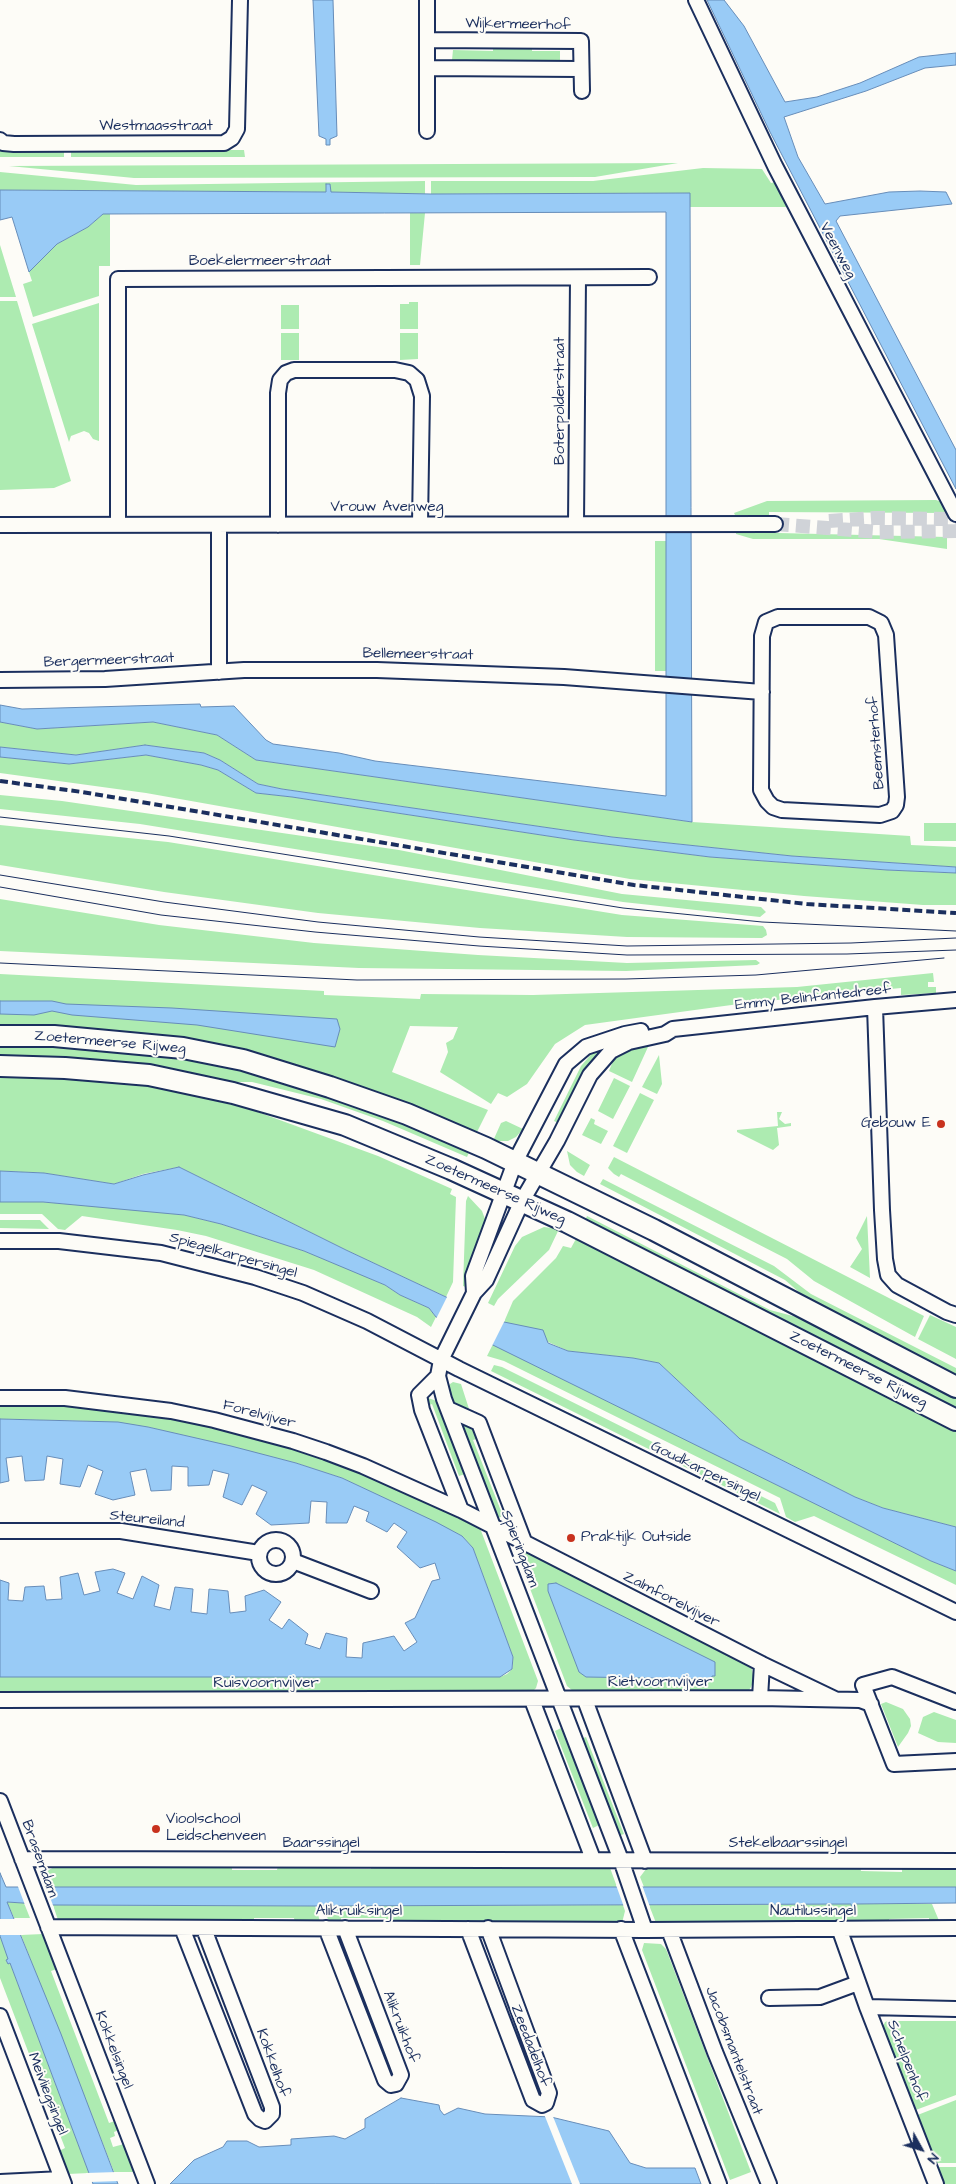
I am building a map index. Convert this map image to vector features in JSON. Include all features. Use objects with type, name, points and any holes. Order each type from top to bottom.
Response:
[{"type":"main road","name":"Zoetermeerse Rijweg","points":[[0,1036],[54,1036],[182,1048],[243,1060],[330,1087],[407,1114],[516,1162],[654,1230],[956,1387]]},
{"type":"main road","name":"Zoetermeerse Rijweg","points":[[0,1066],[65,1068],[149,1075],[234,1093],[345,1125],[514,1197],[684,1281],[956,1420]]},
{"type":"street","name":"Westmaasstraat","points":[[0,140],[14,144],[224,144],[232,138],[238,129],[240,0]]},
{"type":"street","points":[[427,0],[427,131]]},
{"type":"street","name":"Veenweg","points":[[696,0],[775,166],[956,514]]},
{"type":"street","name":"Wijkermeerhof","points":[[427,40],[581,42],[580,69],[582,91]]},
{"type":"street","points":[[427,68],[580,69]]},
{"type":"street","name":"Boekelermeerstraat","points":[[118,525],[118,279],[648,277]]},
{"type":"street","name":"Boterpolderstraat","points":[[576,524],[578,278]]},
{"type":"street","points":[[278,525],[278,393],[280,380],[286,373],[294,370],[394,370],[409,373],[417,380],[422,396],[420,524]]},
{"type":"street","name":"Vrouw Avenweg","points":[[0,525],[775,524]]},
{"type":"street","points":[[219,525],[219,672]]},
{"type":"street","name":"Beemsterhof","points":[[778,617],[869,617],[881,623],[886,635],[897,797],[892,811],[880,815],[782,810],[773,807],[761,790],[762,692],[762,636],[766,622],[778,617]]},
{"type":"street","name":"Bellemeerstraat","points":[[219,672],[301,669],[564,676],[762,692]]},
{"type":"street","name":"Bergermeerstraat","points":[[0,680],[105,679],[219,672]]},
{"type":"street","name":"Emmy Belinfantedreef","points":[[514,1197],[516,1162],[566,1064],[586,1047],[625,1034],[666,1027],[673,1029],[956,1000]]},
{"type":"street","points":[[875,1007],[882,1210],[885,1259],[888,1275],[897,1285],[947,1312],[956,1314]]},
{"type":"street","name":"Emmy Belinfantedreef","points":[[514,1197],[539,1173],[590,1075],[601,1061],[611,1051],[629,1042],[665,1034],[673,1029]]},
{"type":"street","name":"Spieringdam","points":[[472,1297],[473,1276],[514,1197]]},
{"type":"street","name":"Spieringdam","points":[[514,1197],[486,1280],[472,1297],[441,1360],[438,1376],[448,1409],[621,1860],[643,1924]]},
{"type":"street","name":"Spiegelkarpersingel","points":[[0,1241],[59,1241],[110,1246],[161,1252],[199,1261],[303,1293],[367,1321],[441,1360]]},
{"type":"street","name":"Goudkarpersingel","points":[[441,1360],[956,1612]]},
{"type":"street","points":[[438,1376],[419,1395],[422,1410],[461,1510]]},
{"type":"street","name":"Forelvijver","points":[[0,1398],[64,1398],[115,1403],[171,1411],[214,1420],[293,1441],[326,1452],[461,1510],[493,1528]]},
{"type":"street","name":"Spieringdam","points":[[448,1409],[478,1423],[525,1544]]},
{"type":"street","name":"Zalmforelvijver","points":[[493,1528],[762,1664],[836,1699]]},
{"type":"street","name":"Steureiland","points":[[0,1531],[121,1531],[259,1552]]},
{"type":"street","points":[[271,1541],[283,1542],[291,1550],[293,1561],[282,1574],[272,1574],[262,1568],[258,1558],[259,1552],[262,1547],[271,1541]]},
{"type":"street","points":[[293,1561],[371,1591]]},
{"type":"street","points":[[760,1698],[762,1664]]},
{"type":"street","points":[[956,1702],[892,1677],[863,1685],[894,1764],[956,1761]]},
{"type":"street","name":"Rietvoornvijver","points":[[560,1700],[760,1698],[860,1700],[871,1704]]},
{"type":"street","name":"Ruisvoornvijver","points":[[0,1700],[532,1700]]},
{"type":"street","points":[[560,1700],[532,1700],[593,1859]]},
{"type":"street","points":[[585,1700],[645,1861]]},
{"type":"street","name":"Brasemdam","points":[[0,1802],[45,1921]]},
{"type":"street","name":"Stekelbaarssingel","points":[[621,1860],[956,1861]]},
{"type":"street","name":"Baarssingel","points":[[24,1865],[621,1860]]},
{"type":"street","name":"Alikruiksingel","points":[[45,1921],[204,1929],[621,1929],[643,1924],[669,1930]]},
{"type":"street","name":"Kokkelsingel","points":[[45,1921],[147,2184]]},
{"type":"street","name":"Kokkelhof","points":[[182,1928],[255,2114],[265,2121],[272,2114],[272,2107],[204,1929]]},
{"type":"street","name":"Alikruikhof","points":[[326,1928],[385,2080],[391,2085],[396,2084],[401,2075],[345,1928]]},
{"type":"street","name":"Zeedadelhof","points":[[468,1929],[533,2100],[542,2105],[546,2103],[549,2094],[488,1928]]},
{"type":"street","name":"Schelpenhof","points":[[839,1928],[867,2007],[936,2184]]},
{"type":"street","name":"Nautilussingel","points":[[669,1930],[956,1928]]},
{"type":"street","points":[[621,1929],[719,2184]]},
{"type":"street","name":"Jacobsmantelstraat","points":[[669,1930],[715,2052],[769,2184]]},
{"type":"street","points":[[769,1998],[820,1997],[858,1983]]},
{"type":"street","name":"Schelpenhof","points":[[867,2007],[956,2010]]},
{"type":"street","name":"Meivliegsingel","points":[[0,2016],[63,2181]]},
{"type":"street","points":[[0,2182],[63,2181]]},
{"type":"green space","points":[[493,46],[532,46],[532,51],[560,51],[560,60],[533,60],[533,65],[494,65],[493,60],[452,60],[453,50],[493,51]]},
{"type":"green space","points":[[64,150],[64,157],[0,157],[0,151]]},
{"type":"green space","points":[[71,150],[244,150],[245,157],[71,157]]},
{"type":"green space","points":[[678,163],[595,177],[134,178],[9,166]]},
{"type":"green space","points":[[703,168],[762,169],[771,183],[776,182],[790,207],[690,207],[689,193],[431,194],[431,181],[593,181]]},
{"type":"green space","points":[[0,172],[136,185],[425,181],[425,194],[330,192],[330,184],[326,184],[326,192],[0,190]]},
{"type":"green space","points":[[410,213],[425,213],[420,265],[410,265]]},
{"type":"green space","points":[[103,214],[110,214],[110,266],[99,266],[99,296],[33,317],[23,284],[32,281],[29,272],[57,244],[88,227]]},
{"type":"green space","points":[[0,245],[16,297],[0,297]]},
{"type":"green space","points":[[0,301],[17,301],[71,481],[54,488],[0,490]]},
{"type":"green space","points":[[409,302],[418,302],[418,329],[400,329],[400,304],[409,304]]},
{"type":"green space","points":[[99,303],[99,441],[93,439],[89,433],[84,431],[71,436],[69,442],[32,324]]},
{"type":"green space","points":[[281,305],[299,305],[299,329],[281,329]]},
{"type":"green space","points":[[281,333],[299,333],[299,360],[281,360]]},
{"type":"green space","points":[[400,333],[418,333],[418,359],[400,360]]},
{"type":"green space","points":[[936,500],[942,502],[948,513],[769,512],[769,516],[735,515],[734,513],[767,501]]},
{"type":"green space","points":[[736,532],[947,537],[947,549],[879,539],[753,539],[736,534]]},
{"type":"green space","points":[[655,541],[666,541],[666,671],[655,671]]},
{"type":"green space","points":[[0,722],[37,729],[153,722],[217,735],[256,760],[692,822],[910,836],[911,845],[956,847],[956,867],[792,856],[612,837],[282,789],[258,784],[220,760],[204,753],[145,745],[76,755],[0,747]]},
{"type":"green space","points":[[146,755],[218,770],[256,793],[574,840],[710,857],[956,873],[956,905],[923,905],[804,896],[630,879],[146,793],[0,773],[0,757],[69,764]]},
{"type":"green space","points":[[0,795],[62,801],[399,850],[622,894],[761,907],[766,912],[760,917],[623,902],[140,824],[0,809]]},
{"type":"green space","points":[[924,823],[956,823],[956,841],[924,841]]},
{"type":"green space","points":[[0,825],[168,842],[622,915],[763,926],[767,935],[762,938],[627,937],[480,928],[318,913],[164,892],[0,865]]},
{"type":"green space","points":[[0,899],[159,925],[314,943],[478,955],[627,963],[756,960],[760,963],[757,965],[626,971],[359,968],[0,951]]},
{"type":"green space","points":[[933,973],[934,982],[928,982],[928,987],[936,987],[936,993],[901,995],[901,988],[746,1003],[585,1025],[555,1044],[527,1084],[507,1097],[498,1093],[491,1104],[440,1072],[448,1052],[446,1043],[453,1039],[458,1027],[410,1026],[392,1072],[488,1110],[476,1134],[348,1084],[0,1028],[0,974],[324,991],[324,995],[420,999],[421,994],[533,995],[797,987]]},
{"type":"green space","points":[[655,1039],[648,1047],[632,1082],[609,1071],[615,1056],[621,1051]]},
{"type":"green space","points":[[0,1040],[211,1060],[386,1117],[470,1150],[467,1157],[383,1121],[321,1099],[252,1082],[237,1082],[134,1066],[0,1059]]},
{"type":"green space","points":[[602,1046],[605,1050],[592,1062],[561,1124],[554,1121],[581,1066],[594,1051]]},
{"type":"green space","points":[[659,1055],[662,1084],[657,1094],[642,1087]]},
{"type":"green space","points":[[0,1072],[117,1076],[225,1100],[378,1156],[452,1189],[450,1194],[456,1197],[453,1282],[446,1297],[346,1250],[179,1167],[143,1174],[114,1184],[44,1173],[0,1171]]},
{"type":"green space","points":[[614,1078],[630,1086],[613,1119],[598,1111]]},
{"type":"green space","points":[[640,1093],[654,1100],[627,1153],[613,1146]]},
{"type":"green space","points":[[777,1112],[782,1112],[779,1119],[785,1124],[791,1123],[791,1126],[777,1128],[779,1145],[773,1150],[737,1132],[737,1130],[778,1126]]},
{"type":"green space","points":[[591,1118],[595,1120],[594,1124],[608,1131],[601,1144],[582,1135]]},
{"type":"green space","points":[[506,1121],[523,1129],[516,1137],[508,1141],[493,1141],[501,1123]]},
{"type":"green space","points":[[567,1151],[590,1165],[584,1176],[570,1165]]},
{"type":"green space","points":[[614,1157],[924,1316],[915,1337],[814,1281],[787,1259],[621,1174],[619,1177],[608,1168]]},
{"type":"green space","points":[[603,1179],[774,1266],[811,1294],[956,1368],[956,1376],[807,1299],[785,1280],[600,1184]]},
{"type":"green space","points":[[468,1196],[482,1211],[485,1219],[485,1234],[466,1287],[463,1286],[466,1201]]},
{"type":"green space","points":[[0,1202],[43,1202],[134,1209],[184,1215],[221,1224],[304,1251],[349,1269],[429,1308],[436,1317],[431,1327],[417,1317],[314,1270],[206,1236],[82,1216],[65,1230],[58,1229],[42,1214],[0,1214]]},
{"type":"green space","points":[[587,1216],[770,1310],[808,1320],[956,1396],[956,1411],[585,1221]]},
{"type":"green space","points":[[867,1216],[870,1278],[850,1267],[862,1249],[856,1238]]},
{"type":"green space","points":[[0,1220],[40,1220],[49,1229],[0,1228]]},
{"type":"green space","points":[[544,1227],[559,1229],[549,1250],[498,1299],[494,1306],[488,1303],[515,1246],[522,1237]]},
{"type":"green space","points":[[577,1237],[956,1430],[956,1527],[883,1508],[855,1497],[740,1439],[659,1363],[633,1358],[568,1351],[504,1322],[513,1301],[556,1258],[563,1246],[571,1248]]},
{"type":"green space","points":[[930,1315],[956,1327],[956,1359],[918,1339]]},
{"type":"green space","points":[[493,1344],[931,1561],[956,1571],[956,1585],[814,1516],[795,1522],[786,1517],[780,1498],[504,1361],[487,1356]]},
{"type":"green space","points":[[494,1365],[502,1367],[775,1503],[780,1514],[491,1371]]},
{"type":"green space","points":[[453,1382],[461,1384],[470,1412],[454,1404],[448,1388]]},
{"type":"green space","points":[[428,1398],[437,1401],[465,1474],[459,1476],[432,1404],[425,1407],[425,1402]]},
{"type":"green space","points":[[0,1402],[110,1406],[220,1425],[324,1456],[474,1523],[480,1528],[538,1681],[536,1688],[531,1693],[0,1695],[0,1677],[500,1677],[512,1669],[513,1657],[473,1548],[462,1536],[342,1478],[296,1463],[148,1427],[87,1421],[0,1419]]},
{"type":"green space","points":[[465,1421],[474,1424],[480,1438],[473,1440],[503,1516],[498,1518],[460,1422]]},
{"type":"green space","points":[[521,1546],[751,1665],[754,1680],[751,1687],[747,1693],[576,1695],[575,1691],[567,1686],[518,1557],[518,1555],[523,1553]]},
{"type":"green space","points":[[886,1702],[903,1709],[910,1719],[911,1726],[908,1733],[898,1747],[881,1704]]},
{"type":"green space","points":[[934,1712],[956,1720],[956,1743],[938,1742],[918,1733],[923,1717]]},
{"type":"green space","points":[[561,1728],[599,1825],[593,1828],[555,1731]]},
{"type":"green space","points":[[586,1737],[624,1834],[618,1836],[581,1739]]},
{"type":"green space","points":[[232,1865],[232,1870],[277,1870],[278,1865],[327,1865],[327,1868],[371,1869],[371,1866],[609,1865],[617,1887],[48,1887],[45,1877],[47,1871],[54,1867]]},
{"type":"green space","points":[[649,1865],[860,1865],[861,1871],[902,1872],[902,1865],[956,1866],[956,1887],[644,1887],[640,1877]]},
{"type":"green space","points":[[7,1902],[24,1903],[30,1918],[14,1918]]},
{"type":"green space","points":[[852,1904],[852,1910],[854,1909],[854,1904],[932,1904],[940,1923],[929,1923],[929,1918],[889,1919],[889,1924],[656,1923],[649,1905]]},
{"type":"green space","points":[[53,1905],[315,1906],[321,1924],[295,1923],[294,1918],[254,1918],[254,1923],[59,1923]]},
{"type":"green space","points":[[623,1905],[625,1911],[622,1923],[386,1923],[386,1918],[341,1918],[341,1923],[329,1923],[324,1906]]},
{"type":"green space","points":[[43,1934],[57,1969],[51,1971],[109,2123],[115,2121],[119,2130],[114,2132],[115,2136],[110,2138],[113,2147],[124,2144],[134,2172],[114,2172],[21,1935]]},
{"type":"green space","points":[[0,1936],[9,1959],[6,1960],[8,1964],[10,1963],[89,2173],[68,2174],[59,2151],[65,2148],[0,1978]]},
{"type":"green space","points":[[644,1943],[661,1944],[666,1949],[751,2172],[730,2180],[642,1950]]},
{"type":"green space","points":[[893,2019],[894,2021],[956,2021],[956,2095],[913,2111],[882,2029],[885,2022]]},
{"type":"green space","points":[[956,2100],[956,2163],[932,2163],[915,2116]]},
{"type":"green space","points":[[935,2167],[956,2167],[956,2184],[941,2184]]},
{"type":"water","points":[[313,0],[333,0],[337,136],[330,139],[330,145],[326,145],[326,139],[319,136]]},
{"type":"water","points":[[707,0],[724,0],[744,26],[785,102],[817,97],[860,83],[919,57],[956,53],[956,65],[925,68],[866,91],[784,117],[798,157],[825,204],[889,192],[920,191],[946,192],[952,204],[840,216],[836,221],[956,450],[956,489],[770,132]]},
{"type":"water","points":[[326,184],[330,184],[331,192],[431,194],[690,193],[692,822],[256,760],[217,735],[153,722],[37,729],[0,722],[0,705],[22,709],[200,704],[201,707],[234,706],[266,740],[273,744],[339,753],[375,761],[666,796],[666,212],[103,214],[88,227],[57,244],[29,272],[12,217],[0,220],[0,190],[326,192]]},
{"type":"water","points":[[145,745],[204,753],[220,760],[258,784],[282,789],[612,837],[792,856],[956,867],[956,873],[710,857],[574,840],[256,793],[218,770],[146,755],[69,764],[0,757],[0,747],[76,755]]},
{"type":"water","points":[[0,1001],[52,1001],[66,1004],[172,1008],[337,1019],[340,1029],[335,1047],[197,1025],[72,1015],[52,1011],[34,1015],[0,1014]]},
{"type":"water","points":[[179,1167],[346,1250],[446,1297],[504,1322],[543,1330],[548,1343],[568,1351],[633,1358],[659,1363],[740,1439],[855,1497],[883,1508],[956,1527],[956,1571],[931,1561],[436,1317],[429,1308],[400,1295],[385,1285],[304,1251],[221,1224],[184,1215],[43,1202],[0,1202],[0,1171],[44,1173],[114,1184]]},
{"type":"water","points":[[0,1419],[118,1422],[231,1446],[296,1463],[342,1478],[436,1522],[462,1536],[473,1548],[513,1657],[512,1669],[500,1677],[0,1677],[0,1580],[9,1583],[8,1600],[23,1601],[25,1587],[44,1586],[46,1600],[62,1599],[60,1577],[78,1573],[84,1595],[100,1591],[95,1572],[113,1569],[125,1573],[117,1593],[133,1599],[142,1576],[159,1585],[154,1606],[170,1610],[175,1587],[193,1589],[191,1612],[207,1614],[209,1589],[228,1591],[230,1613],[246,1611],[245,1596],[264,1590],[281,1602],[269,1620],[282,1629],[289,1619],[308,1634],[305,1644],[320,1649],[326,1633],[347,1638],[346,1657],[362,1658],[363,1643],[394,1636],[404,1651],[417,1642],[405,1623],[415,1618],[432,1581],[440,1579],[435,1563],[420,1568],[397,1547],[407,1532],[394,1523],[387,1532],[366,1521],[369,1512],[354,1506],[347,1523],[326,1523],[327,1502],[311,1501],[309,1523],[271,1525],[256,1514],[267,1492],[252,1485],[242,1505],[223,1497],[229,1474],[213,1470],[209,1485],[188,1486],[188,1467],[172,1466],[171,1490],[151,1491],[146,1469],[130,1472],[135,1495],[113,1500],[95,1494],[103,1471],[88,1465],[80,1487],[60,1484],[63,1459],[47,1456],[44,1480],[25,1481],[22,1456],[6,1458],[9,1481],[0,1483]]},
{"type":"water","points":[[556,1583],[715,1662],[715,1676],[712,1676],[712,1679],[586,1677],[579,1672],[548,1591],[548,1584]]},
{"type":"water","points":[[0,1873],[6,1887],[956,1887],[956,1903],[855,1904],[852,1910],[851,1904],[315,1906],[53,1905],[7,1902],[61,2034],[118,2184],[93,2184],[10,1963],[8,1964],[6,1960],[8,1959],[0,1936]]},
{"type":"water","points":[[401,2098],[439,2105],[444,2115],[458,2108],[485,2114],[551,2117],[609,2131],[630,2163],[646,2168],[695,2168],[701,2184],[170,2184],[194,2160],[223,2147],[227,2141],[247,2141],[259,2147],[291,2145],[291,2139],[334,2136],[345,2139],[365,2128],[365,2119]]},
{"type":"pier","points":[[448,1295],[505,1320],[492,1346],[436,1319]]},
{"type":"pier","points":[[17,1884],[45,1884],[54,1908],[25,1905]]},
{"type":"pier","points":[[616,1885],[642,1885],[650,1907],[624,1907]]},
{"type":"pier","points":[[0,1919],[17,1919],[23,1935],[0,1935]]},
{"type":"pier","points":[[544,2114],[552,2114],[580,2184],[572,2184]]},
{"type":"pier","points":[[117,2172],[120,2181],[90,2182],[86,2173]]},
{"type":"tunnel","points":[[829,521],[875,518],[956,519]]},
{"type":"tunnel","points":[[775,524],[878,532],[956,531]]},
{"type":"tram line","points":[[0,817],[169,836],[623,908],[762,922],[956,931]]},
{"type":"tram line","points":[[0,875],[164,902],[318,922],[479,937],[627,946],[851,943],[956,938]]},
{"type":"tram line","points":[[0,887],[161,915],[315,932],[479,946],[627,955],[847,954],[956,950]]},
{"type":"tram line","points":[[0,963],[357,980],[626,979],[756,975],[944,958]]},
{"type":"railway","points":[[0,781],[82,792],[634,885],[807,904],[956,913]]},
{"type":"place","name":"Gebouw E","points":[[941,1124]]},
{"type":"place","name":"Praktijk Outside","points":[[571,1538]]},
{"type":"place","name":"Vioolschool Leidschenveen","points":[[156,1829]]}]
